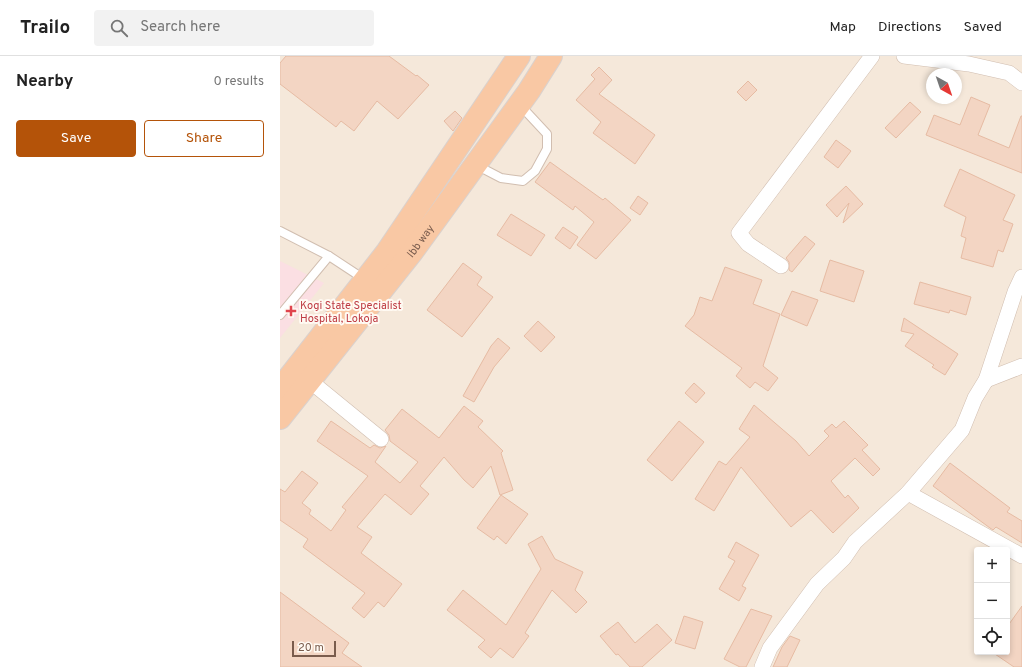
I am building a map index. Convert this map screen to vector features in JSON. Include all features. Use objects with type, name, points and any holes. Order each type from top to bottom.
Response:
[{"type":"highway","points":[[280,390],[373,285],[401,233],[519,56]]},
{"type":"highway","name":"Ibb way","points":[[280,418],[310,381],[373,285],[412,252],[519,104],[551,56]]},
{"type":"street","points":[[781,266],[748,244],[739,233],[872,56]]},
{"type":"street","points":[[904,56],[969,64],[1009,74],[1022,83]]},
{"type":"street","points":[[762,667],[770,648],[817,584],[844,558],[855,542],[908,493],[962,430],[975,398],[986,380],[1015,292],[1022,277]]},
{"type":"street","points":[[986,380],[1022,366]]},
{"type":"street","points":[[310,381],[381,439]]},
{"type":"street","points":[[908,493],[1022,556]]},
{"type":"lane","points":[[475,164],[501,178],[523,181],[535,172],[547,149],[547,134],[519,104]]},
{"type":"lane","points":[[280,231],[329,256],[373,285]]},
{"type":"lane","points":[[280,315],[329,256]]},
{"type":"shaded area","points":[[280,56],[1022,56],[1022,667],[280,667]]},
{"type":"shaded area","name":"Kogi State Specialist Hospital, Lokoja","points":[[280,261],[324,283],[280,338]]},
{"type":"building","points":[[286,56],[389,56],[429,85],[398,119],[377,101],[354,131],[341,121],[336,127],[280,84],[280,63]]},
{"type":"building","points":[[599,67],[612,80],[599,94],[655,135],[635,164],[593,133],[601,122],[576,100],[595,79],[591,75]]},
{"type":"building","points":[[748,81],[757,90],[746,101],[737,92]]},
{"type":"building","points":[[971,97],[990,105],[978,135],[1009,148],[1022,116],[1022,173],[926,135],[934,115],[960,125]]},
{"type":"building","points":[[910,102],[921,112],[896,138],[885,128]]},
{"type":"building","points":[[455,111],[462,118],[453,131],[444,121]]},
{"type":"building","points":[[836,140],[851,151],[838,168],[824,157]]},
{"type":"building","points":[[550,162],[603,200],[605,198],[631,220],[596,259],[577,245],[594,222],[575,206],[573,210],[535,182]]},
{"type":"building","points":[[960,169],[1015,195],[1003,220],[1013,224],[1003,252],[998,250],[993,267],[961,258],[966,238],[961,236],[966,217],[944,206]]},
{"type":"building","points":[[846,186],[863,204],[843,223],[849,203],[837,217],[826,205]]},
{"type":"building","points":[[638,196],[648,203],[640,215],[630,208]]},
{"type":"building","points":[[511,214],[545,235],[531,256],[497,235]]},
{"type":"building","points":[[563,227],[578,237],[570,249],[555,238]]},
{"type":"building","points":[[805,236],[815,244],[792,272],[789,270],[789,262],[786,258]]},
{"type":"building","points":[[830,260],[864,271],[854,302],[820,291]]},
{"type":"building","points":[[463,263],[482,277],[477,285],[493,297],[462,337],[427,310]]},
{"type":"building","points":[[725,267],[762,280],[753,304],[780,314],[763,366],[778,378],[768,391],[755,382],[750,388],[736,376],[742,368],[685,326],[694,315],[700,297],[712,301]]},
{"type":"building","points":[[920,282],[971,297],[966,315],[950,310],[949,313],[914,304]]},
{"type":"building","points":[[792,291],[818,300],[807,326],[781,315]]},
{"type":"building","points":[[904,318],[958,354],[945,375],[932,367],[934,365],[905,346],[914,334],[901,331]]},
{"type":"building","points":[[538,321],[555,337],[541,352],[524,336]]},
{"type":"building","points":[[498,338],[510,348],[494,367],[474,402],[463,396],[491,346]]},
{"type":"building","points":[[694,383],[705,393],[696,403],[685,393]]},
{"type":"building","points":[[754,405],[796,441],[809,456],[829,436],[824,431],[832,424],[836,428],[844,421],[868,445],[862,450],[880,469],[873,476],[855,458],[831,481],[845,498],[848,495],[859,508],[833,533],[811,510],[791,527],[741,467],[714,511],[695,499],[719,461],[726,465],[750,437],[739,429]]},
{"type":"building","points":[[464,406],[483,421],[478,427],[503,451],[501,453],[513,490],[500,495],[491,466],[473,488],[444,457],[420,486],[429,494],[411,515],[385,494],[357,527],[372,537],[361,553],[402,584],[384,607],[378,602],[364,618],[352,608],[365,593],[303,547],[308,539],[280,520],[280,489],[285,492],[302,471],[318,483],[302,503],[311,510],[309,514],[331,531],[346,510],[342,507],[368,476],[317,441],[331,421],[370,448],[374,445],[380,448],[386,446],[375,462],[400,483],[418,462],[390,441],[389,435],[385,430],[402,409],[439,438]]},
{"type":"building","points":[[679,421],[704,442],[672,481],[647,460]]},
{"type":"building","points":[[950,463],[1010,508],[1007,512],[1022,521],[1022,543],[996,527],[993,530],[933,486]]},
{"type":"building","points":[[501,495],[528,514],[506,544],[497,536],[494,540],[477,528]]},
{"type":"building","points":[[542,536],[555,559],[583,572],[575,590],[587,602],[576,613],[552,590],[525,633],[529,636],[513,658],[500,648],[491,658],[478,647],[485,640],[447,610],[463,590],[506,625],[541,569],[528,544]]},
{"type":"building","points":[[736,542],[759,555],[742,586],[746,588],[739,601],[719,589],[735,561],[728,557]]},
{"type":"building","points":[[280,592],[349,643],[342,653],[362,667],[280,667]]},
{"type":"building","points":[[1022,606],[1022,667],[1014,667],[996,655],[1010,655],[1010,623]]},
{"type":"building","points":[[751,609],[772,616],[746,667],[740,667],[724,659]]},
{"type":"building","points":[[684,616],[703,622],[695,649],[675,643]]},
{"type":"building","points":[[618,622],[635,643],[657,624],[672,640],[642,667],[630,667],[618,654],[616,655],[600,636]]},
{"type":"building","points":[[790,636],[800,640],[787,667],[773,667],[782,647]]},
{"type":"place","name":"Kogi State Specialist Hospital, Lokoja","points":[[291,311]]}]
